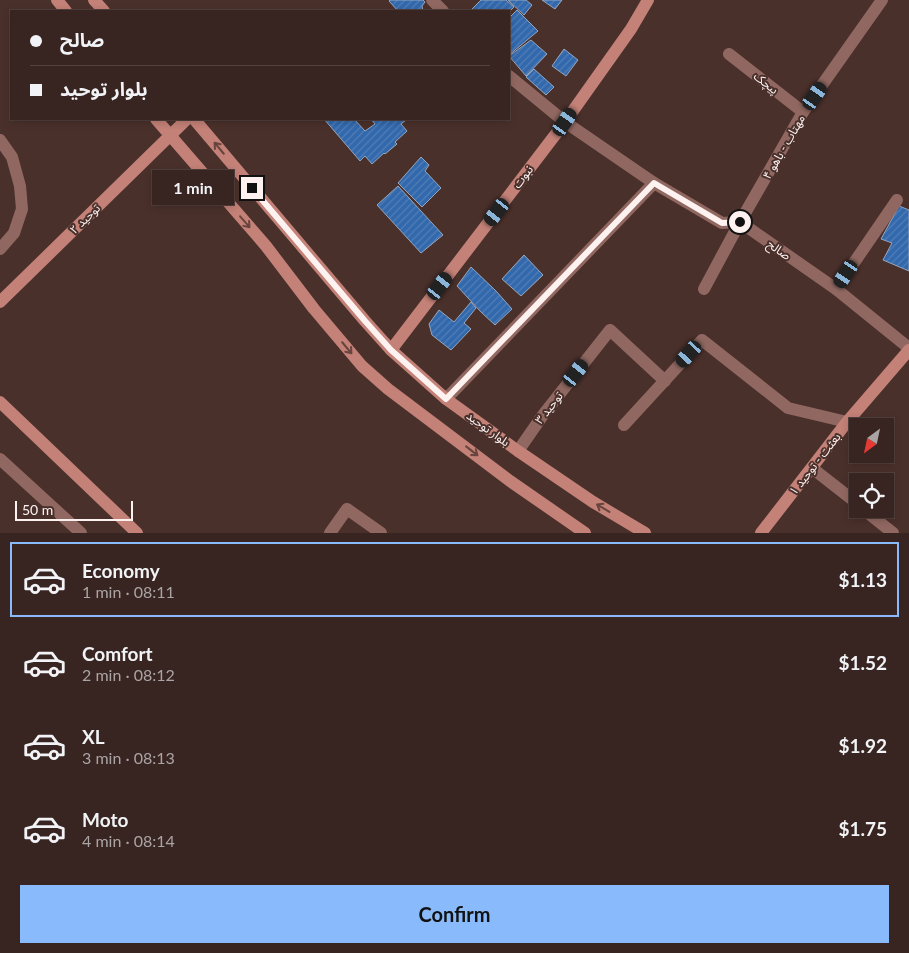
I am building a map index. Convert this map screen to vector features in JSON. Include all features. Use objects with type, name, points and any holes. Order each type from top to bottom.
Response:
[{"type":"main road","points":[[57,0],[65,10]]},
{"type":"main road","name":"نبوت","points":[[391,350],[565,122],[631,29],[648,0]]},
{"type":"main road","points":[[157,120],[266,246],[314,309],[362,366],[388,389],[510,481],[586,533]]},
{"type":"main road","name":"توحید ۲","points":[[0,302],[186,120]]},
{"type":"main road","name":"بلوار توحید","points":[[195,120],[391,350],[446,399],[518,451],[593,502],[645,533]]},
{"type":"main road","name":"بعثت - توحید ۱","points":[[761,533],[847,422],[909,349]]},
{"type":"main road","points":[[0,402],[137,533]]},
{"type":"street","points":[[432,0],[442,10]]},
{"type":"street","name":"مهتاب - باهو ۴","points":[[704,289],[803,112],[882,0]]},
{"type":"street","name":"پیچک","points":[[729,54],[803,112]]},
{"type":"street","name":"صالح","points":[[510,77],[565,122],[654,183],[722,223],[740,222],[836,289],[909,349]]},
{"type":"street","points":[[0,140],[12,157],[20,186],[22,209],[14,233],[0,248]]},
{"type":"street","points":[[446,399],[654,183]]},
{"type":"street","points":[[836,289],[897,200]]},
{"type":"street","name":"توحید ۳","points":[[518,451],[543,415],[610,330],[664,381]]},
{"type":"street","points":[[624,425],[702,340],[788,408],[847,422]]},
{"type":"street","points":[[0,459],[80,533]]},
{"type":"street","points":[[812,468],[849,497]]},
{"type":"street","points":[[330,533],[347,510],[381,533]]},
{"type":"street","points":[[874,518],[893,533]]},
{"type":"building","points":[[423,0],[425,2],[422,6],[423,10],[397,10],[389,1]]},
{"type":"building","points":[[481,0],[506,0],[514,7],[510,11],[471,10]]},
{"type":"building","points":[[508,0],[526,0],[532,5],[524,15]]},
{"type":"building","points":[[542,0],[562,0],[555,9]]},
{"type":"building","points":[[517,10],[538,31],[510,54],[510,17]]},
{"type":"building","points":[[531,40],[547,54],[526,76],[510,55]]},
{"type":"building","points":[[564,49],[578,60],[566,76],[552,66]]},
{"type":"building","points":[[534,69],[554,87],[546,95],[526,77]]},
{"type":"building","points":[[325,120],[355,120],[365,131],[375,124],[372,120],[406,120],[401,124],[407,131],[395,142],[397,144],[372,164],[365,156],[360,161]]},
{"type":"building","points":[[421,157],[429,165],[425,171],[441,188],[422,207],[398,183]]},
{"type":"building","points":[[398,186],[443,235],[421,253],[377,205]]},
{"type":"building","points":[[899,206],[909,210],[909,271],[883,260],[892,243],[881,239]]},
{"type":"building","points":[[524,255],[543,275],[521,296],[502,279]]},
{"type":"building","points":[[471,267],[512,309],[495,325],[457,286]]},
{"type":"building","points":[[471,302],[476,308],[464,323],[471,329],[451,350],[432,335],[429,324],[439,310],[454,322]]},
{"type":"route","points":[[252,188],[391,350],[446,399],[654,183],[722,223],[740,222]]}]
